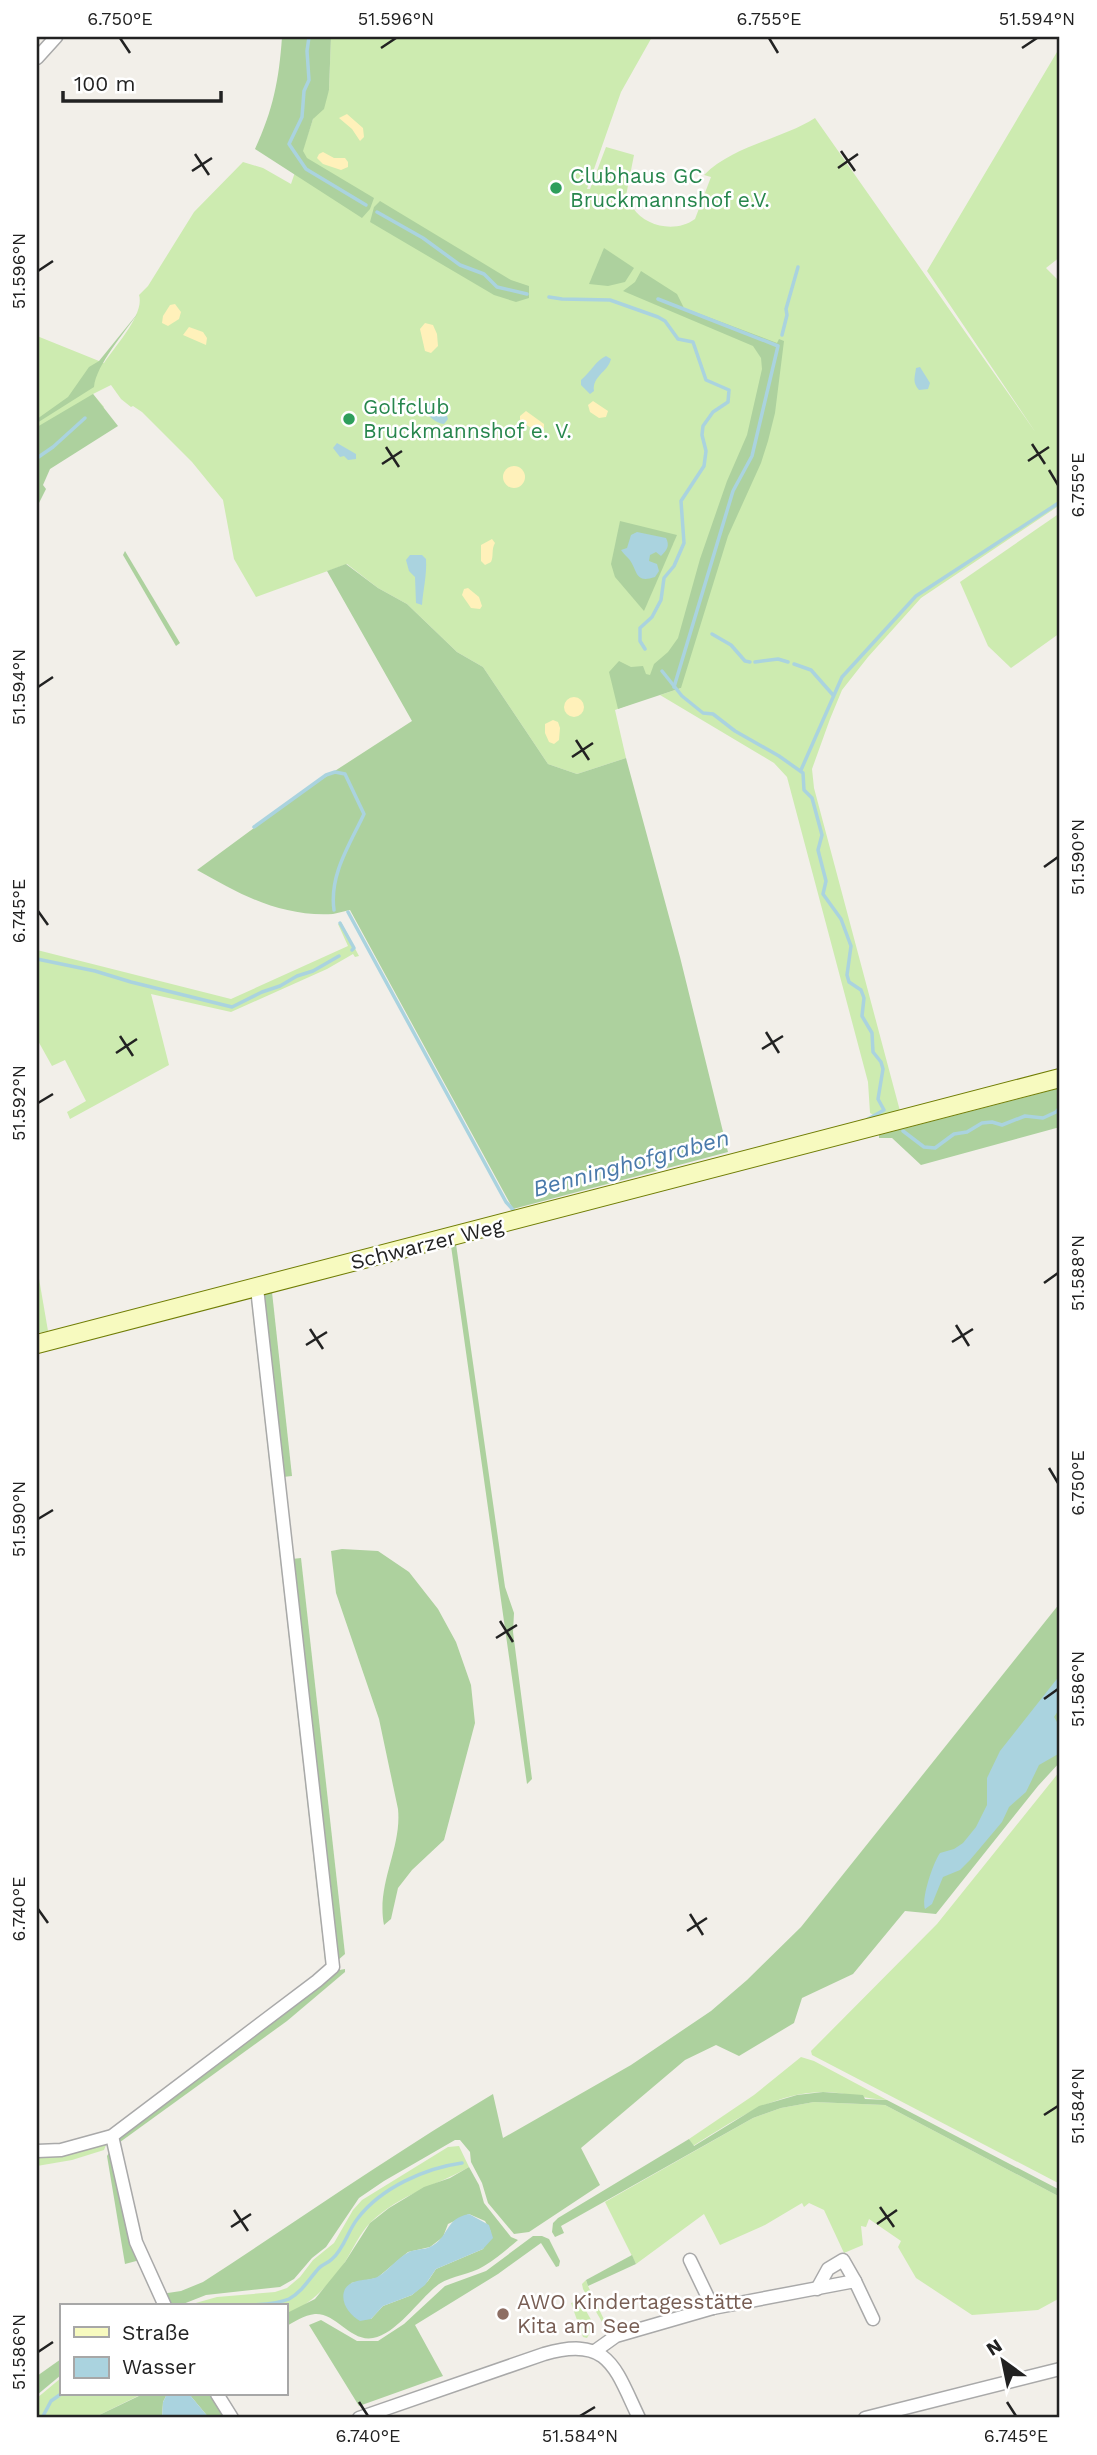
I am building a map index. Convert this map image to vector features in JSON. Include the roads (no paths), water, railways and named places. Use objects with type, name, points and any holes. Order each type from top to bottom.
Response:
[{"type":"street","points":[[37,58],[56,37]]},
{"type":"street","name":"Schwarzer Weg","points":[[37,1344],[1060,1078]]},
{"type":"street","points":[[37,2151],[61,2150],[111,2136],[333,1967],[257,1288]]},
{"type":"street","points":[[111,2136],[136,2242],[164,2304]]},
{"type":"street","points":[[690,2260],[713,2308]]},
{"type":"street","points":[[817,2288],[828,2269],[844,2260],[873,2319]]},
{"type":"street","points":[[595,2351],[616,2336],[713,2308],[855,2281]]},
{"type":"street","points":[[359,2418],[564,2348],[595,2351],[614,2367],[639,2418]]},
{"type":"street","points":[[865,2418],[903,2414],[1060,2369]]},
{"type":"street","points":[[218,2396],[232,2418]]},
{"type":"water","points":[[606,356],[611,359],[590,394],[581,385],[581,380]]},
{"type":"water","points":[[920,367],[930,383],[928,389],[919,390],[915,384],[916,368]]},
{"type":"water","points":[[428,401],[436,409],[446,413],[448,419],[444,424],[426,413],[423,407]]},
{"type":"water","points":[[337,443],[356,454],[356,459],[340,457],[333,448]]},
{"type":"water","points":[[637,532],[666,538],[668,543],[661,556],[656,552],[650,555],[649,561],[657,564],[659,571],[655,577],[640,577],[621,550],[627,548],[631,535]]},
{"type":"water","points":[[410,555],[422,555],[426,559],[422,605],[416,603],[415,577],[409,571],[406,560]]},
{"type":"water","points":[[1060,1675],[1060,1708],[1054,1717],[1060,1722],[1060,1753],[1039,1765],[1026,1792],[1009,1807],[1002,1822],[970,1860],[960,1870],[943,1877],[932,1904],[925,1909],[926,1890],[937,1858],[940,1853],[963,1843],[976,1827],[987,1805],[987,1778],[1000,1751]]},
{"type":"water","points":[[469,2214],[489,2225],[493,2238],[483,2249],[436,2269],[425,2285],[412,2295],[383,2306],[371,2319],[360,2321],[349,2312],[343,2299],[348,2285],[375,2278],[409,2252],[430,2247],[455,2220]]},
{"type":"water","points":[[166,2396],[191,2396],[209,2418],[162,2418]]},
{"type":"waterway","points":[[309,37],[309,80],[304,91],[302,117],[289,144],[306,169],[366,205]]},
{"type":"waterway","points":[[377,212],[423,238],[460,265],[484,274],[497,287],[527,294]]},
{"type":"waterway","points":[[782,335],[798,267]]},
{"type":"waterway","points":[[549,297],[610,300],[658,317],[665,321],[678,339],[693,342],[706,380],[729,390],[728,402],[713,412],[703,426],[706,451],[704,466],[681,501],[684,543],[674,566],[664,578],[661,600],[652,617],[640,628],[640,641],[645,649]]},
{"type":"waterway","points":[[658,299],[778,346],[752,456],[733,491],[674,687]]},
{"type":"waterway","points":[[37,458],[85,418]]},
{"type":"waterway","points":[[801,770],[842,677],[916,596],[1060,502]]},
{"type":"waterway","points":[[712,634],[731,645],[745,661],[750,662]]},
{"type":"waterway","points":[[755,662],[778,659],[788,662]]},
{"type":"waterway","points":[[794,664],[811,670],[833,695]]},
{"type":"waterway","points":[[662,671],[682,696],[703,713],[713,714],[735,731],[803,773],[804,790],[812,798],[822,835],[818,850],[826,881],[823,894],[841,919],[851,946],[847,975],[849,982],[861,990],[864,998],[862,1016],[872,1033],[873,1052],[883,1069],[878,1099],[884,1110],[868,1119]]},
{"type":"waterway","name":"Benninghofgraben","points":[[254,827],[326,775],[335,772],[345,774],[364,814],[338,872],[333,897],[334,910]]},
{"type":"waterway","name":"Benninghofgraben","points":[[348,912],[506,1202],[515,1212]]},
{"type":"waterway","name":"Benninghofgraben","points":[[340,923],[354,948],[352,950]]},
{"type":"waterway","name":"Benninghofgraben","points":[[37,959],[95,971],[232,1007],[313,971],[339,956]]},
{"type":"waterway","points":[[903,1131],[924,1147],[935,1148],[954,1134],[967,1132],[982,1123],[1002,1125],[1025,1116],[1043,1118],[1060,1107]]},
{"type":"waterway","points":[[260,2304],[289,2299],[302,2289],[319,2268],[336,2255],[358,2218],[379,2197],[405,2181],[433,2169],[462,2163]]},
{"type":"waterway","points":[[42,2418],[51,2401],[60,2395]]},
{"type":"place","name":"Clubhaus GC Bruckmannshof e.V.","points":[[556,188]]},
{"type":"place","name":"Golfclub Bruckmannshof e. V.","points":[[349,419]]},
{"type":"place","name":"AWO Kindertagesstätte Kita am See","points":[[503,2314]]}]
